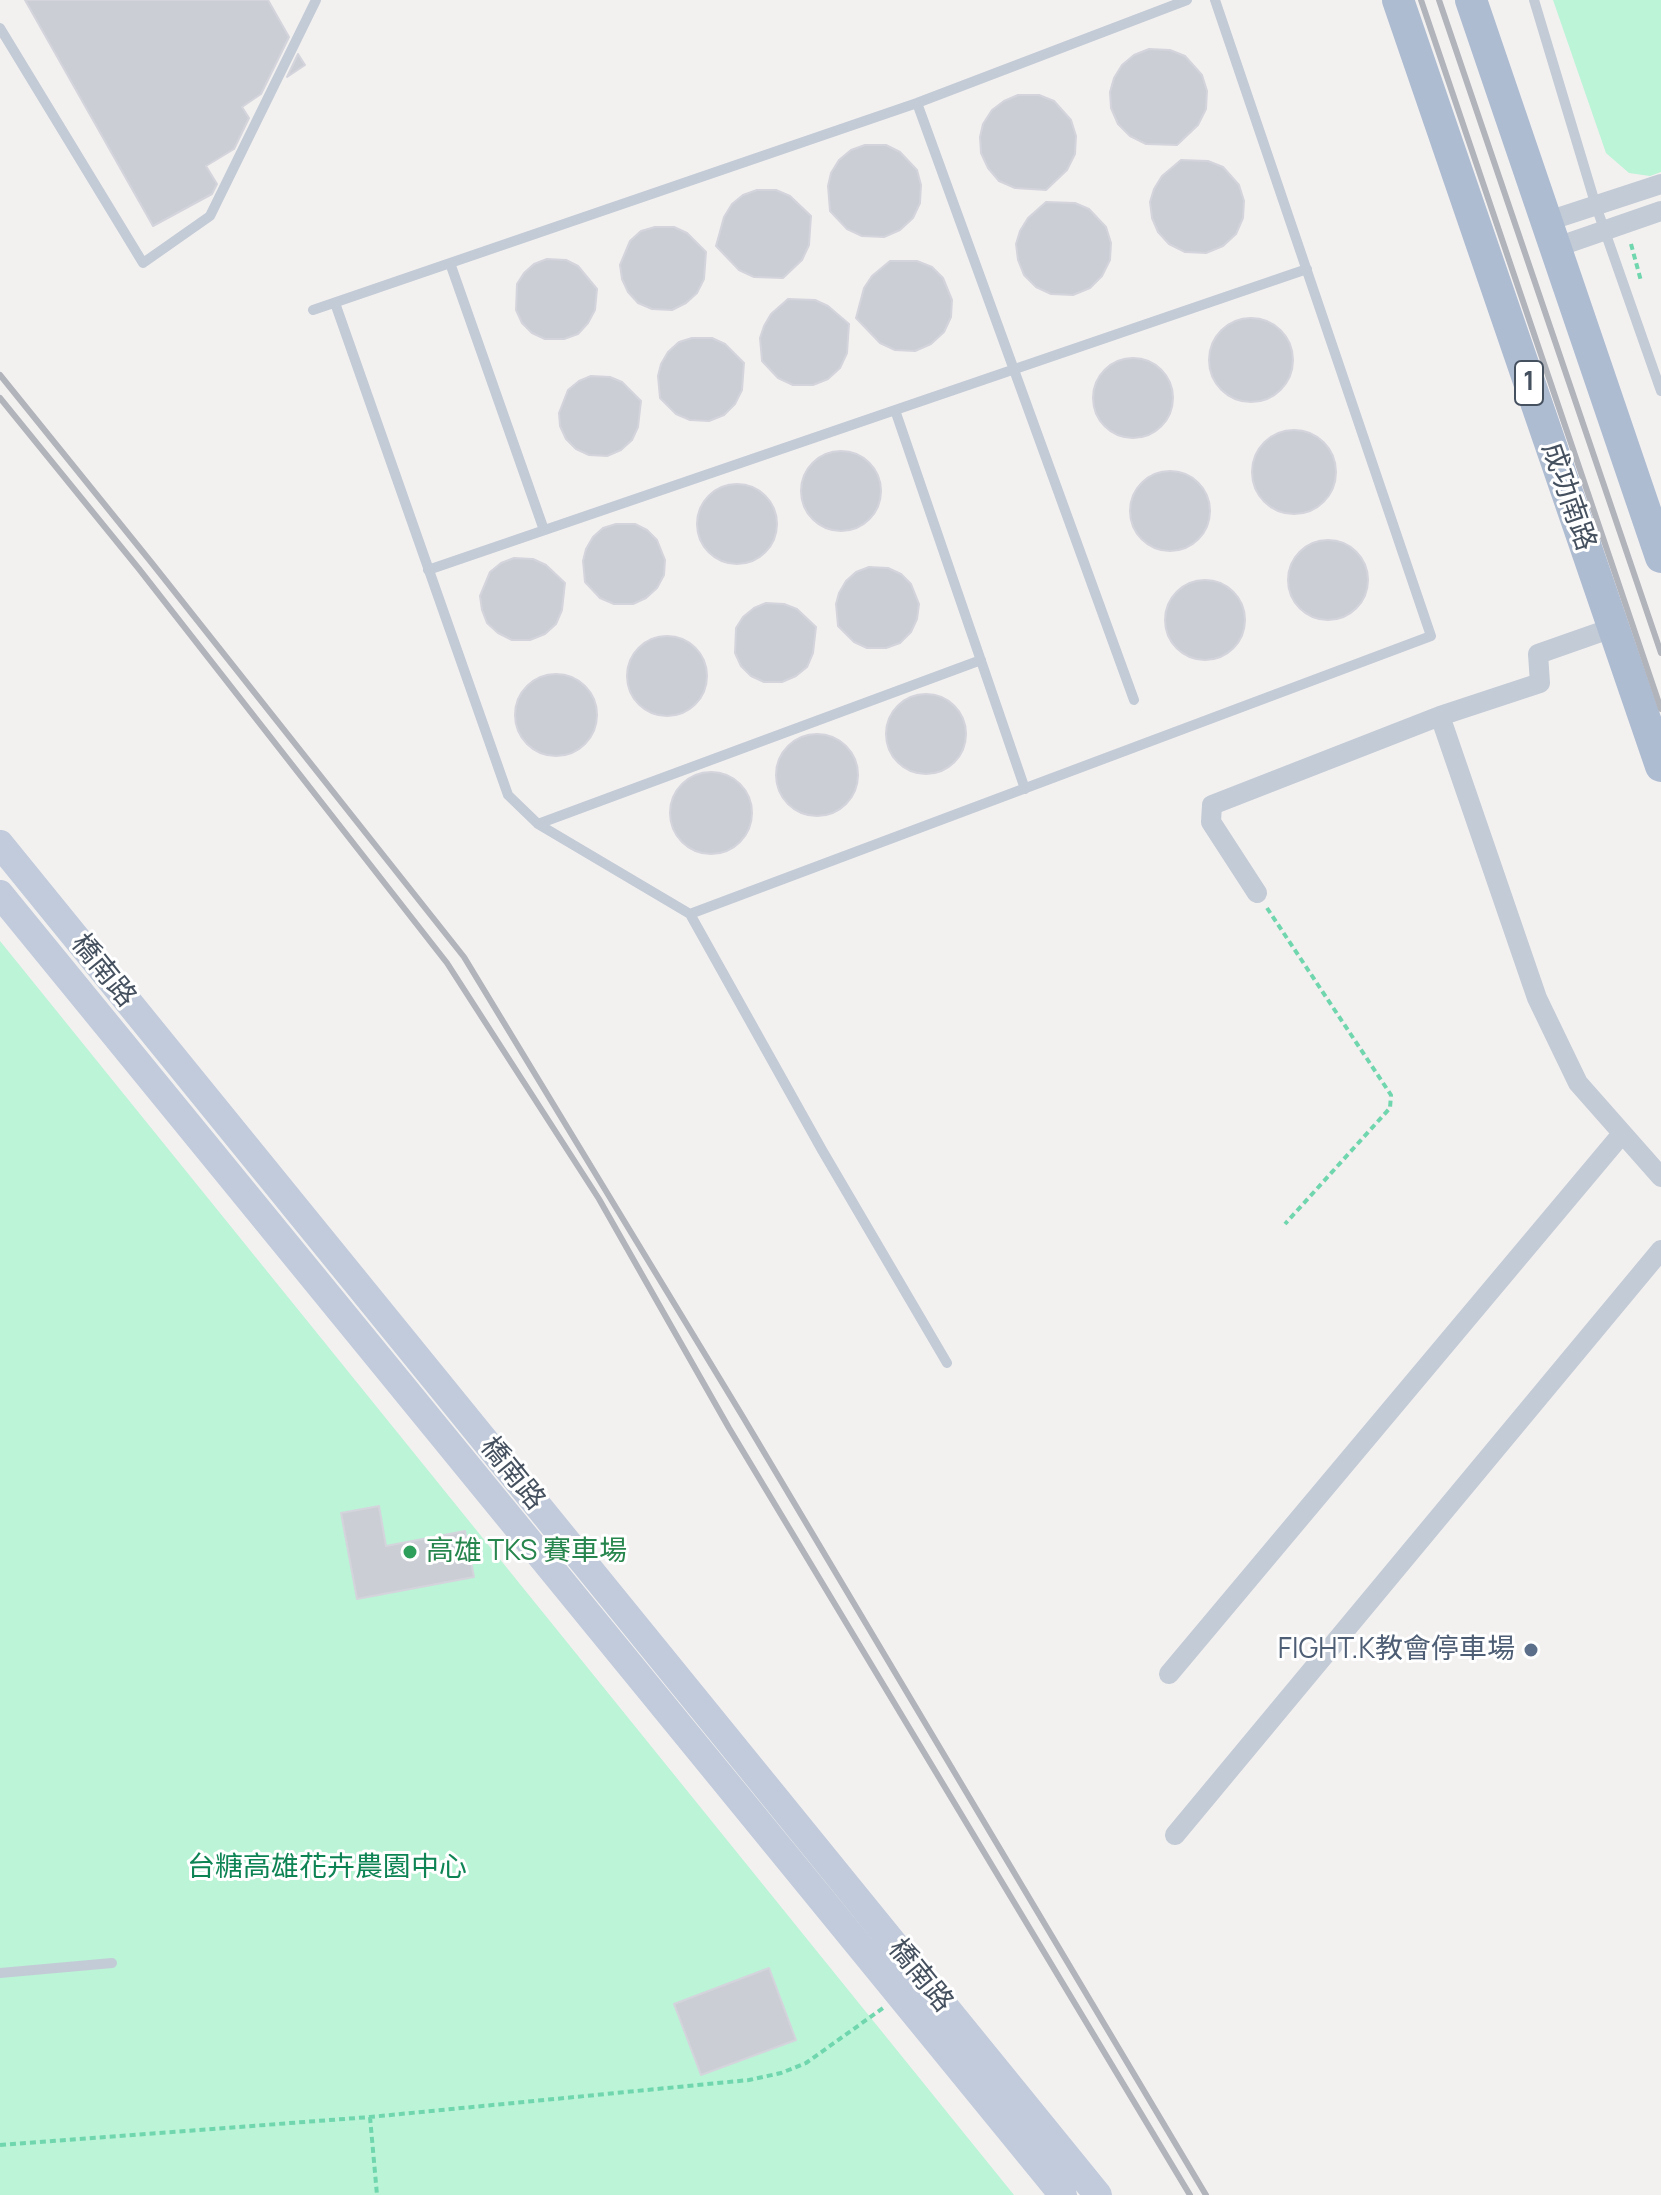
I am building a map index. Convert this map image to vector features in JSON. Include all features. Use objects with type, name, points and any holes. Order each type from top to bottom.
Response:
[{"type":"main road","name":"成功南路","points":[[1398,0],[1661,766]]},
{"type":"main road","points":[[1471,0],[1661,557]]},
{"type":"street","points":[[1549,235],[1596,206],[1661,184]]},
{"type":"street","points":[[1549,235],[1606,230],[1661,211]]},
{"type":"street","points":[[1257,893],[1211,822],[1212,805],[1440,716],[1540,683],[1538,654],[1612,628]]},
{"type":"street","points":[[1440,716],[1537,998],[1578,1083],[1661,1177]]},
{"type":"street","name":"橋南路","points":[[0,844],[1098,2195]]},
{"type":"street","name":"橋南路","points":[[0,894],[1063,2195]]},
{"type":"street","points":[[1169,1674],[1621,1135]]},
{"type":"street","points":[[1175,1835],[1661,1250]]},
{"type":"lane","points":[[0,28],[143,263],[210,216],[316,0]]},
{"type":"lane","points":[[313,310],[917,103],[1187,0]]},
{"type":"lane","points":[[690,914],[1431,636],[1215,0]]},
{"type":"lane","points":[[1534,0],[1596,206],[1661,391]]},
{"type":"lane","points":[[917,103],[1134,700]]},
{"type":"lane","points":[[450,263],[544,530]]},
{"type":"lane","points":[[428,570],[1307,269]]},
{"type":"lane","points":[[335,303],[508,795],[538,824],[690,914],[822,1150],[947,1363]]},
{"type":"lane","points":[[895,410],[1025,789]]},
{"type":"lane","points":[[538,824],[981,660]]},
{"type":"lane","points":[[0,1973],[112,1963]]},
{"type":"path","points":[[1257,893],[1391,1095],[1390,1108],[1285,1224]]},
{"type":"path","points":[[0,2145],[370,2117],[749,2080],[781,2073],[806,2063],[900,1996]]},
{"type":"path","points":[[370,2117],[377,2195]]},
{"type":"green space","points":[[1553,0],[1661,0],[1661,172],[1650,176],[1629,173],[1606,153]]},
{"type":"green space","name":"台糖高雄花卉農園中心","points":[[0,941],[1014,2195],[0,2195]]},
{"type":"building","points":[[25,0],[268,0],[289,37],[261,94],[242,107],[249,118],[234,149],[206,166],[217,184],[212,194],[153,226]]},
{"type":"building","points":[[1149,49],[1170,50],[1185,56],[1202,75],[1207,91],[1206,109],[1198,125],[1177,145],[1146,144],[1130,136],[1118,124],[1111,108],[1110,92],[1122,65],[1134,55]]},
{"type":"building","points":[[298,54],[305,65],[287,77]]},
{"type":"building","points":[[1018,95],[1039,95],[1054,101],[1071,120],[1076,136],[1075,154],[1067,170],[1046,190],[1015,188],[999,181],[981,153],[983,124],[992,110]]},
{"type":"building","points":[[865,145],[886,145],[900,152],[917,170],[921,185],[920,203],[913,218],[900,230],[884,237],[862,236],[847,229],[830,211],[828,186],[831,173],[839,160],[851,150]]},
{"type":"building","points":[[1181,160],[1208,161],[1223,167],[1239,185],[1244,201],[1243,218],[1236,234],[1223,246],[1206,253],[1185,252],[1169,244],[1158,232],[1152,218],[1150,202],[1154,189],[1162,176]]},
{"type":"building","points":[[757,190],[776,190],[790,196],[811,216],[809,245],[802,260],[783,278],[754,277],[739,270],[716,246],[724,217],[732,204],[743,195]]},
{"type":"building","points":[[1046,202],[1075,203],[1089,209],[1106,227],[1111,243],[1110,260],[1102,276],[1090,288],[1073,295],[1051,294],[1036,287],[1024,275],[1018,260],[1016,244],[1020,231],[1028,218]]},
{"type":"building","points":[[674,227],[687,233],[706,252],[704,279],[697,293],[672,310],[652,309],[638,303],[622,279],[620,265],[630,241],[641,231]]},
{"type":"building","points":[[547,259],[566,260],[578,266],[597,289],[595,310],[588,323],[578,334],[564,339],[545,339],[532,333],[522,323],[516,310],[517,284],[534,264]]},
{"type":"building","points":[[890,261],[917,261],[932,267],[943,278],[952,300],[951,317],[944,332],[931,344],[915,351],[895,350],[880,343],[856,318],[864,288],[872,276]]},
{"type":"building","points":[[788,299],[815,300],[828,306],[849,324],[847,353],[840,368],[828,379],[813,385],[793,385],[778,378],[762,361],[760,338],[764,326],[771,314]]},
{"type":"building","points":[[1251,318],[1267,321],[1281,330],[1290,344],[1293,360],[1290,376],[1281,390],[1267,399],[1251,402],[1235,399],[1221,390],[1212,376],[1209,360],[1212,344],[1221,330],[1235,321]]},
{"type":"building","points":[[692,338],[712,338],[725,344],[744,363],[742,390],[735,404],[724,415],[709,421],[690,420],[676,414],[660,398],[658,376],[661,364],[679,342]]},
{"type":"building","points":[[1125,358],[1141,358],[1162,369],[1173,390],[1173,406],[1162,427],[1141,438],[1125,438],[1111,432],[1099,420],[1093,406],[1093,390],[1099,376],[1111,364]]},
{"type":"building","points":[[591,376],[610,377],[622,382],[641,401],[638,427],[632,440],[621,450],[607,456],[589,455],[576,449],[566,439],[560,426],[559,413],[568,390]]},
{"type":"building","points":[[1294,430],[1310,433],[1324,442],[1333,456],[1336,472],[1333,488],[1324,502],[1310,511],[1294,514],[1278,511],[1264,502],[1255,488],[1252,472],[1255,456],[1264,442],[1278,433]]},
{"type":"building","points":[[833,451],[849,451],[870,462],[881,483],[881,499],[870,520],[849,531],[833,531],[819,525],[807,513],[801,499],[801,483],[807,469],[819,457]]},
{"type":"building","points":[[1170,471],[1185,474],[1198,483],[1207,496],[1210,511],[1207,526],[1198,539],[1185,548],[1170,551],[1155,548],[1142,539],[1133,526],[1130,511],[1133,496],[1142,483],[1155,474]]},
{"type":"building","points":[[737,484],[752,487],[765,496],[774,509],[777,524],[774,539],[765,552],[752,561],[737,564],[722,561],[709,552],[700,539],[697,524],[700,509],[709,496],[722,487]]},
{"type":"building","points":[[635,524],[647,530],[657,540],[665,560],[664,575],[657,588],[633,604],[614,604],[600,598],[585,582],[583,561],[586,549],[603,528]]},
{"type":"building","points":[[1328,540],[1343,543],[1356,552],[1365,565],[1368,580],[1365,595],[1356,608],[1343,617],[1328,620],[1313,617],[1300,608],[1291,595],[1288,580],[1291,565],[1300,552],[1313,543]]},
{"type":"building","points":[[514,558],[533,559],[546,565],[565,583],[562,610],[556,624],[545,634],[530,640],[512,640],[498,633],[487,623],[482,610],[480,596],[490,572]]},
{"type":"building","points":[[869,567],[888,568],[901,574],[911,584],[919,604],[911,632],[900,643],[886,648],[867,648],[854,642],[838,626],[836,604],[839,593],[856,572]]},
{"type":"building","points":[[1205,580],[1220,583],[1233,592],[1242,605],[1245,620],[1242,635],[1233,648],[1220,657],[1205,660],[1190,657],[1177,648],[1168,635],[1165,620],[1168,605],[1177,592],[1190,583]]},
{"type":"building","points":[[766,603],[784,604],[797,609],[816,627],[813,653],[807,667],[782,682],[764,682],[751,676],[741,666],[735,653],[736,628],[743,617]]},
{"type":"building","points":[[659,636],[675,636],[696,647],[707,668],[707,684],[696,705],[675,716],[659,716],[645,710],[633,698],[627,684],[627,668],[633,654],[645,642]]},
{"type":"building","points":[[556,674],[572,677],[585,686],[594,699],[597,715],[594,731],[585,744],[572,753],[556,756],[540,753],[527,744],[518,731],[515,715],[518,699],[527,686],[540,677]]},
{"type":"building","points":[[926,694],[941,697],[954,706],[963,719],[966,734],[963,749],[954,762],[941,771],[926,774],[911,771],[898,762],[889,749],[886,734],[889,719],[898,706],[911,697]]},
{"type":"building","points":[[817,734],[833,737],[846,746],[855,759],[858,775],[855,791],[846,804],[833,813],[817,816],[801,813],[788,804],[779,791],[776,775],[779,759],[788,746],[801,737]]},
{"type":"building","points":[[711,772],[727,775],[740,784],[749,797],[752,813],[749,829],[740,842],[727,851],[711,854],[695,851],[682,842],[673,829],[670,813],[673,797],[682,784],[695,775]]},
{"type":"building","points":[[379,1506],[386,1546],[465,1531],[474,1577],[357,1599],[341,1513]]},
{"type":"building","points":[[769,1968],[796,2040],[701,2075],[674,2004]]},
{"type":"railway","points":[[1421,0],[1661,709]]},
{"type":"railway","points":[[1439,0],[1661,653]]},
{"type":"railway","points":[[0,375],[464,957],[743,1417],[1206,2195]]},
{"type":"railway","points":[[0,398],[139,569],[447,963],[599,1199],[729,1428],[1190,2195]]},
{"type":"place","name":"高雄 TKS 賽車場","points":[[410,1552]]},
{"type":"place","name":"FIGHT.K教會停車場","points":[[1531,1650]]}]
